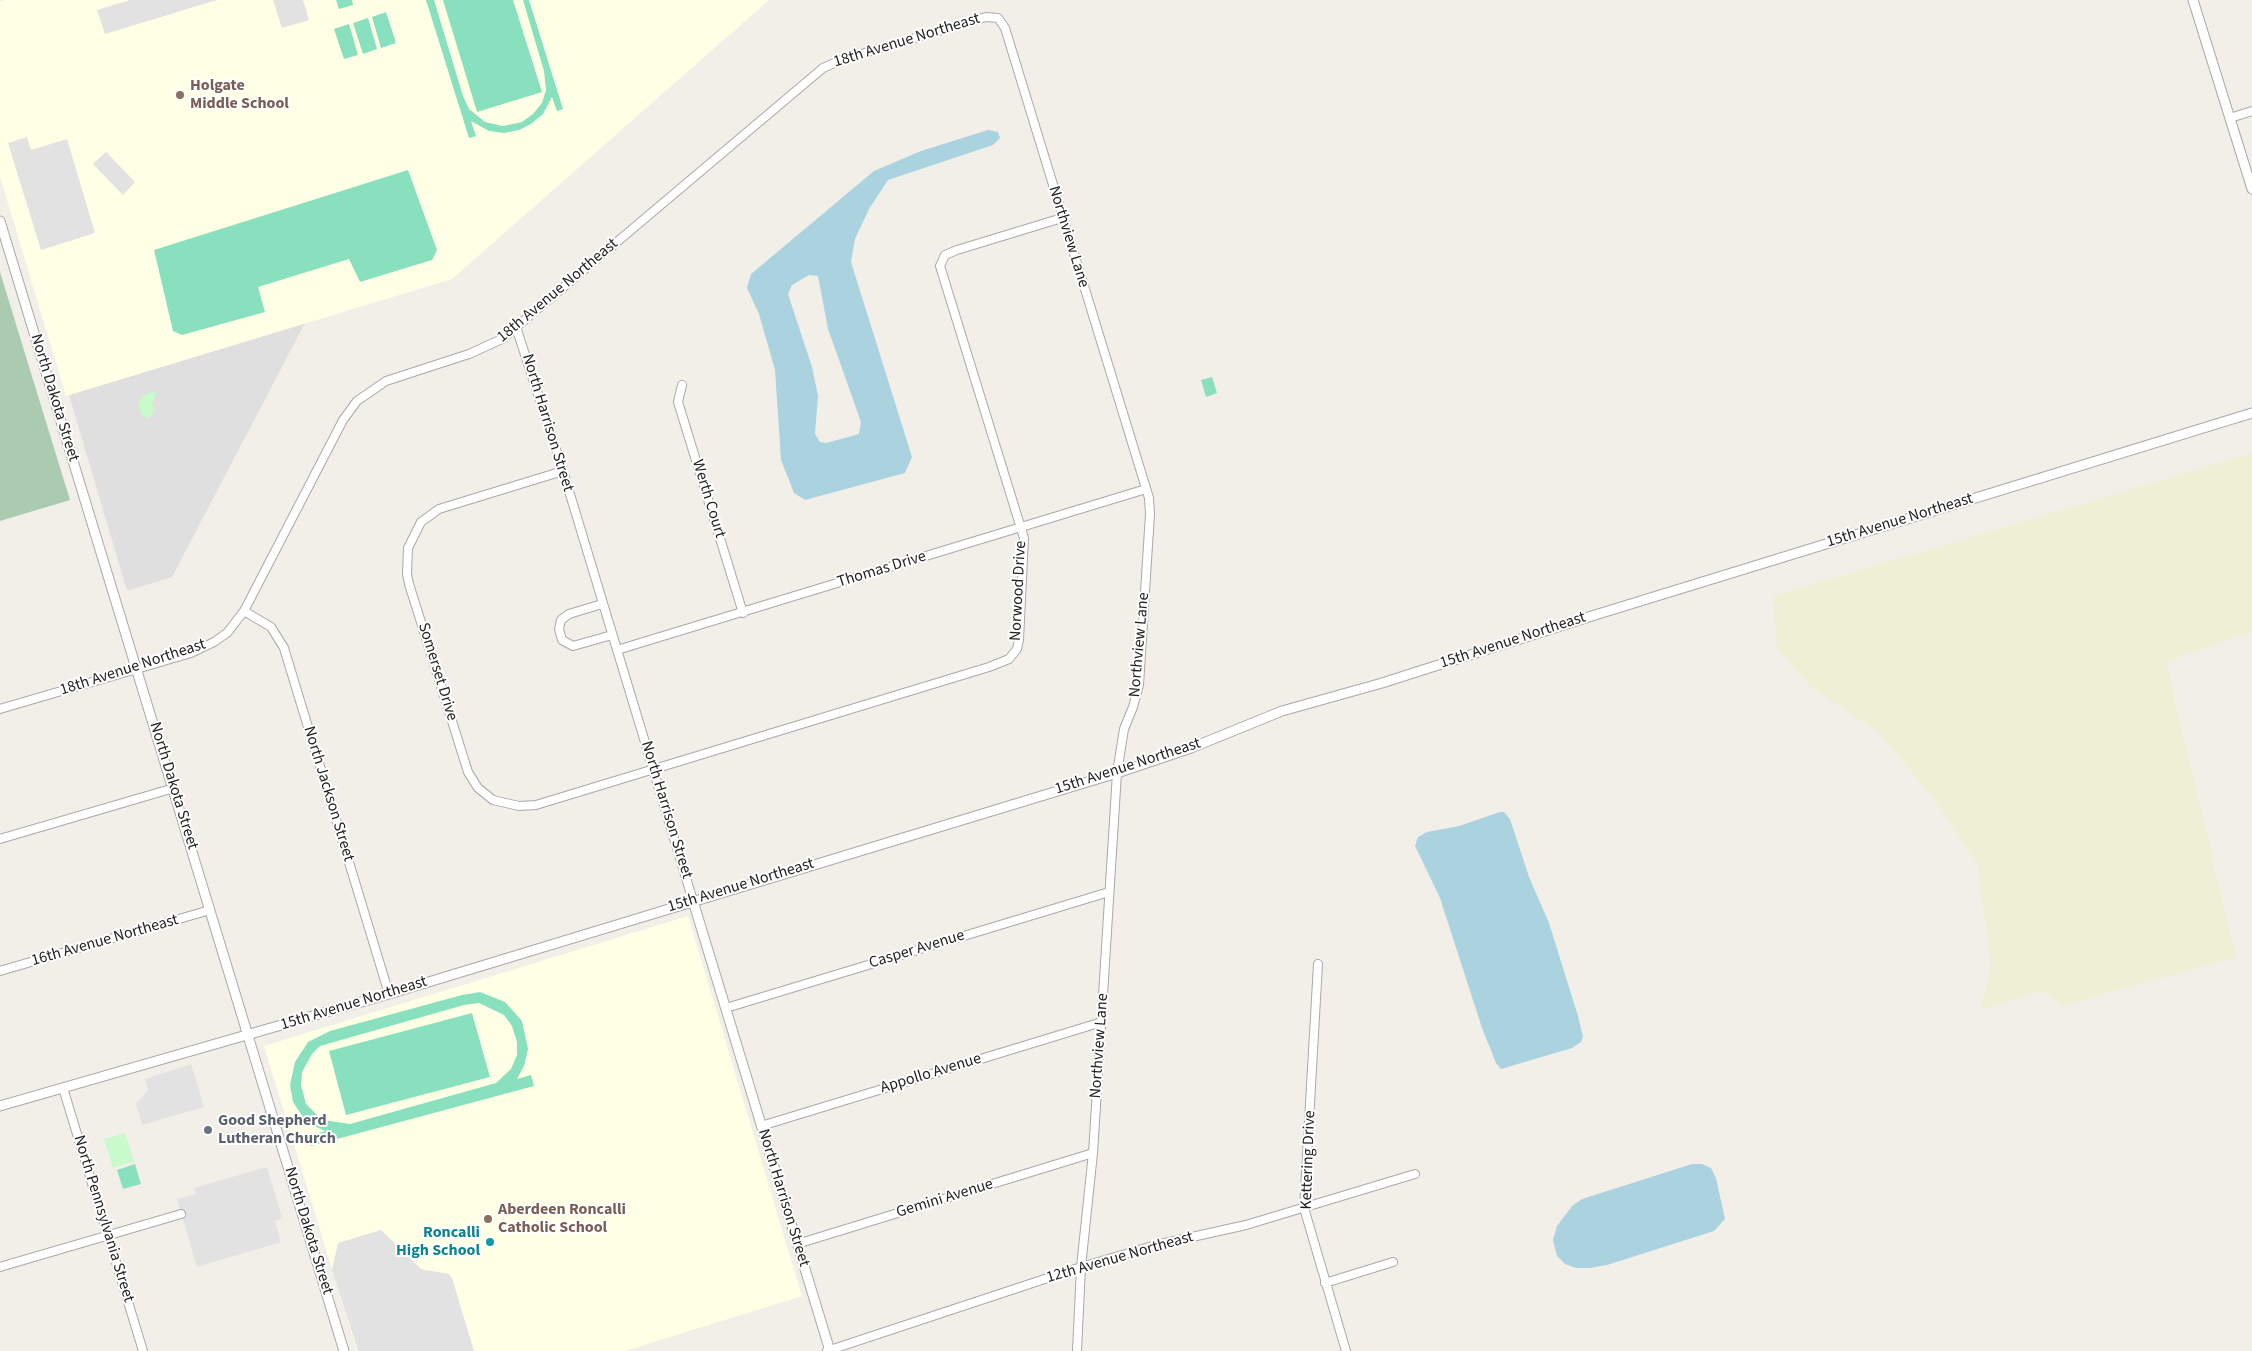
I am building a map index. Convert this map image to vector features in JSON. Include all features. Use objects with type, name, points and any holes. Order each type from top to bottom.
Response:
[{"type":"street","points":[[2193,0],[2252,189]]},
{"type":"street","name":"18th Avenue Northeast","points":[[0,709],[191,653],[214,642],[227,633],[244,611],[343,420],[357,401],[386,381],[493,345],[823,68],[840,60],[986,17],[998,18]]},
{"type":"street","name":"Northview Lane","points":[[998,18],[1005,28],[1146,489],[1150,514],[1139,685],[1134,708],[1124,729],[1117,772],[1093,1153],[1081,1267],[1077,1351]]},
{"type":"street","points":[[2230,118],[2252,111]]},
{"type":"street","name":"Norwood Drive","points":[[653,770],[988,667],[1009,659],[1017,649],[1024,546],[1021,528],[940,266],[945,255],[957,250],[1062,218]]},
{"type":"street","name":"North Dakota Street","points":[[0,221],[344,1351]]},
{"type":"street","name":"North Harrison Street","points":[[516,327],[563,471],[829,1351]]},
{"type":"street","name":"Werth Court","points":[[682,385],[678,402],[743,613]]},
{"type":"street","name":"15th Avenue Northeast","points":[[0,1106],[389,994],[1117,772],[1191,748],[1282,711],[1382,683],[1595,615],[2252,413]]},
{"type":"street","name":"Somerset Drive","points":[[563,471],[449,505],[429,515],[415,531],[408,548],[406,574],[409,584],[468,772],[485,795],[510,805],[536,805],[653,770]]},
{"type":"street","name":"Thomas Drive","points":[[617,650],[1146,489]]},
{"type":"street","points":[[602,604],[569,614],[561,620],[558,630],[562,640],[573,646],[612,635]]},
{"type":"street","name":"North Jackson Street","points":[[244,611],[271,627],[284,648],[389,994]]},
{"type":"street","points":[[0,839],[174,788]]},
{"type":"street","name":"Casper Avenue","points":[[726,1008],[1109,892]]},
{"type":"street","name":"16th Avenue Northeast","points":[[0,971],[210,910]]},
{"type":"street","name":"Kettering Drive","points":[[1318,964],[1304,1208],[1346,1351]]},
{"type":"street","name":"Appollo Avenue","points":[[761,1126],[1102,1022]]},
{"type":"street","name":"North Pennsylvania Street","points":[[63,1088],[144,1351]]},
{"type":"street","name":"Gemini Avenue","points":[[797,1244],[1093,1153]]},
{"type":"street","name":"12th Avenue Northeast","points":[[829,1351],[1081,1267],[1156,1245],[1246,1225],[1415,1174]]},
{"type":"street","points":[[0,1267],[181,1214]]},
{"type":"street","points":[[1325,1283],[1393,1262]]},
{"type":"shaded area","points":[[6,0],[769,0],[452,279],[66,396],[0,177],[0,2]]},
{"type":"shaded area","points":[[130,0],[217,0],[105,34],[97,10]]},
{"type":"shaded area","points":[[273,0],[303,0],[309,20],[282,28]]},
{"type":"shaded area","points":[[27,137],[31,150],[67,139],[95,233],[41,250],[8,143]]},
{"type":"shaded area","points":[[106,152],[135,182],[123,195],[93,164]]},
{"type":"shaded area","points":[[0,272],[70,500],[0,521]]},
{"type":"shaded area","points":[[305,323],[172,577],[127,591],[69,395]]},
{"type":"shaded area","points":[[2252,453],[2252,632],[2166,662],[2236,957],[2062,1006],[2043,991],[1980,1010],[1991,967],[1977,864],[1931,795],[1877,731],[1812,688],[1777,649],[1773,596]]},
{"type":"shaded area","points":[[688,916],[802,1296],[625,1351],[357,1351],[264,1046]]},
{"type":"shaded area","points":[[191,1064],[204,1107],[142,1125],[136,1104],[148,1090],[145,1079]]},
{"type":"shaded area","points":[[267,1167],[282,1218],[275,1221],[281,1242],[197,1267],[177,1199],[196,1194],[194,1188]]},
{"type":"shaded area","points":[[381,1230],[421,1269],[449,1274],[452,1278],[474,1351],[358,1351],[332,1270],[338,1243]]},
{"type":"green space","points":[[336,0],[352,0],[353,5],[339,9]]},
{"type":"green space","points":[[426,0],[434,0],[463,96],[469,109],[485,122],[503,126],[522,122],[533,114],[542,103],[546,90],[544,71],[523,0],[529,0],[563,109],[557,111],[552,97],[543,114],[531,124],[519,130],[504,133],[489,131],[471,121],[476,136],[469,138]]},
{"type":"green space","points":[[443,0],[513,0],[542,92],[477,112]]},
{"type":"green space","points":[[386,12],[396,43],[381,48],[372,17]]},
{"type":"green space","points":[[368,18],[377,49],[363,54],[353,23]]},
{"type":"green space","points":[[349,24],[358,55],[344,59],[334,29]]},
{"type":"green space","points":[[408,170],[437,250],[432,260],[360,282],[349,259],[258,287],[265,312],[182,335],[173,331],[154,250]]},
{"type":"green space","points":[[1212,377],[1217,393],[1206,397],[1201,380]]},
{"type":"green space","points":[[151,392],[157,393],[151,406],[155,408],[149,419],[142,415],[138,404],[142,397]]},
{"type":"green space","points":[[480,992],[505,1002],[522,1021],[528,1049],[524,1066],[517,1079],[531,1075],[534,1086],[311,1146],[309,1136],[325,1131],[310,1124],[303,1117],[293,1102],[290,1085],[295,1062],[308,1042],[330,1031],[462,995]],"holes":[[[479,1003],[504,1015],[512,1026],[517,1042],[517,1055],[511,1069],[496,1083],[350,1124],[324,1120],[306,1104],[301,1085],[302,1072],[312,1054],[320,1046],[464,1005]]]},
{"type":"green space","points":[[472,1013],[490,1077],[346,1115],[329,1051]]},
{"type":"green space","points":[[125,1133],[134,1161],[113,1168],[104,1139]]},
{"type":"green space","points":[[135,1164],[141,1184],[123,1189],[117,1170]]},
{"type":"water","points":[[988,130],[998,132],[1000,138],[993,145],[888,180],[869,209],[855,239],[851,262],[912,457],[905,473],[805,500],[794,493],[781,460],[775,370],[759,314],[747,288],[751,274],[874,171],[921,151]],"holes":[[[809,275],[818,276],[828,329],[861,422],[859,434],[826,443],[820,442],[815,434],[818,396],[812,367],[788,294],[792,285]]]},
{"type":"water","points":[[1504,812],[1510,819],[1529,877],[1549,923],[1583,1037],[1581,1042],[1572,1048],[1501,1069],[1496,1063],[1482,1028],[1440,898],[1415,846],[1418,837],[1427,832],[1459,826]]},
{"type":"water","points":[[1692,1164],[1702,1164],[1711,1168],[1716,1178],[1725,1219],[1714,1231],[1607,1265],[1590,1268],[1576,1268],[1565,1264],[1557,1256],[1553,1240],[1557,1226],[1572,1206],[1582,1199]]},
{"type":"place","name":"Holgate Middle School","points":[[180,95]]},
{"type":"place","name":"Good Shepherd Lutheran Church","points":[[208,1130]]},
{"type":"place","name":"Aberdeen Roncalli Catholic School","points":[[488,1219]]},
{"type":"place","name":"Roncalli High School","points":[[490,1242]]}]
